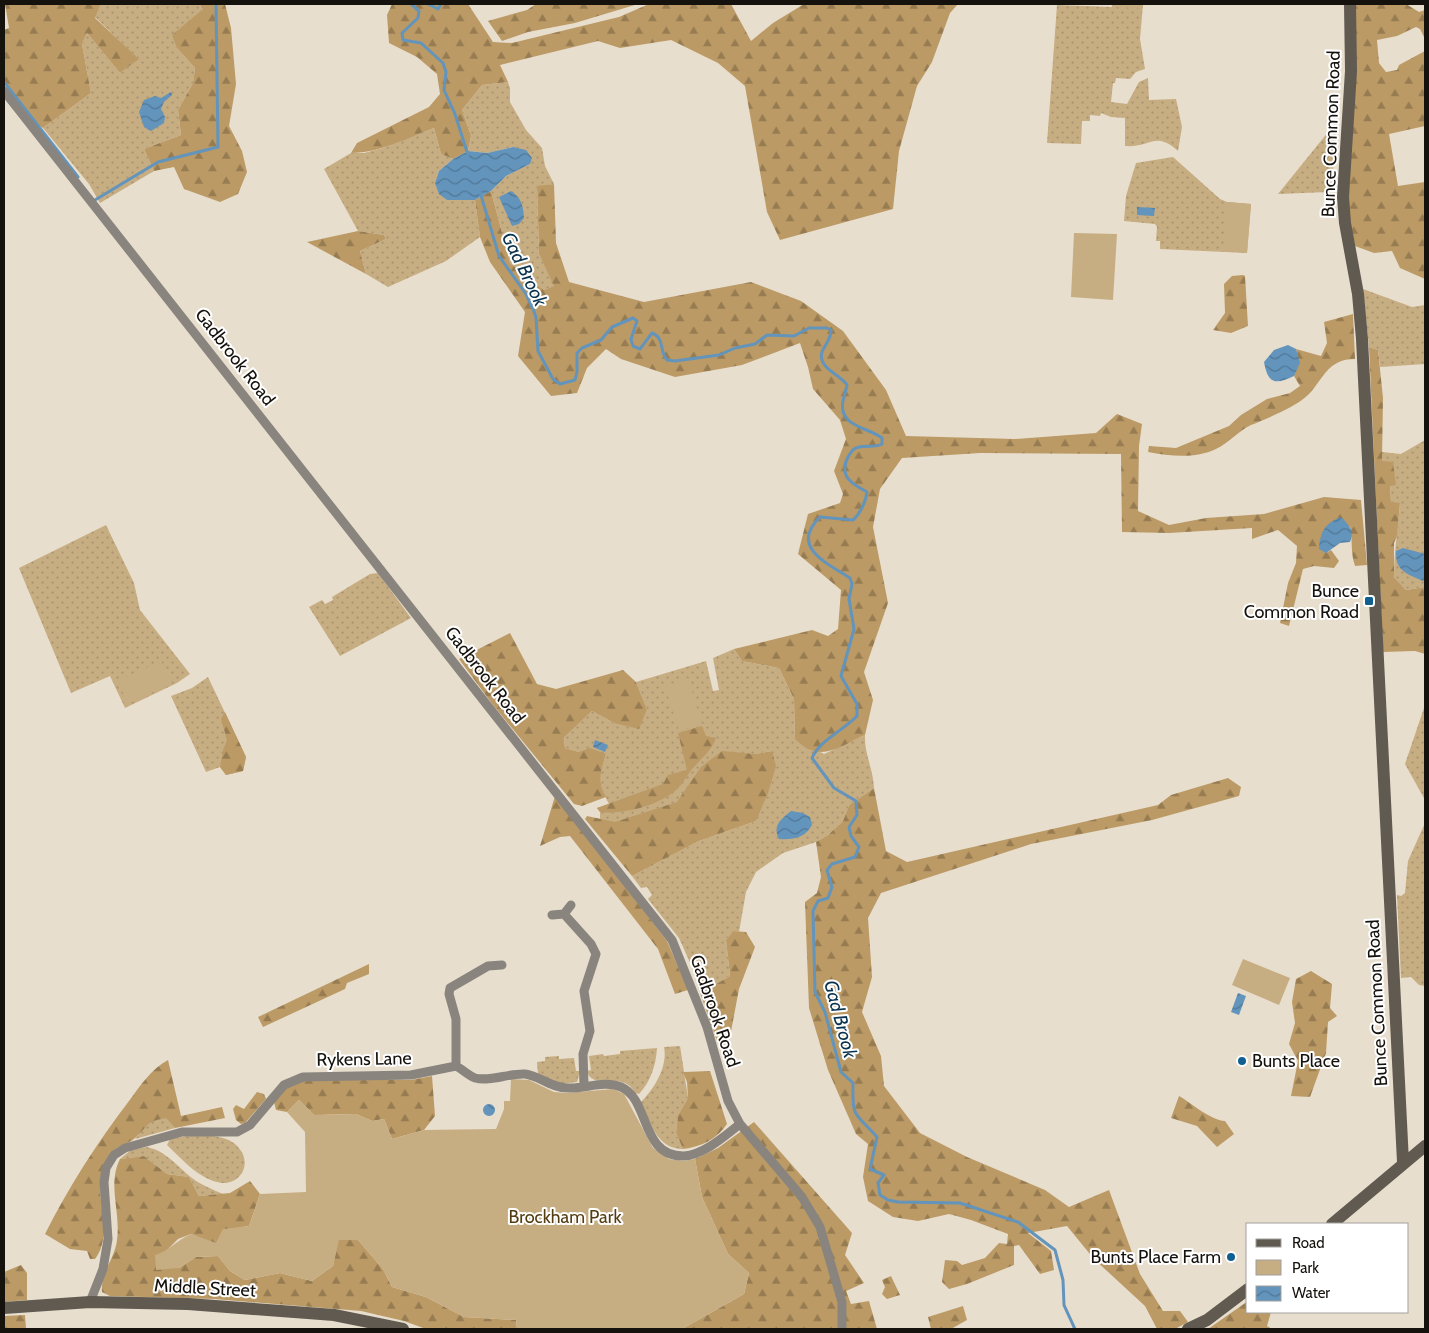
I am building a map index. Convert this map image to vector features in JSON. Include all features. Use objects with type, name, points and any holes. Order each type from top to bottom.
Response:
[{"type":"street","name":"Bunce Common Road","points":[[1350,4],[1351,71],[1343,197],[1358,294],[1362,339],[1403,1162]]},
{"type":"street","name":"Gadbrook Road","points":[[4,91],[672,940],[707,1027],[728,1101],[740,1124],[802,1197],[820,1227],[842,1302],[842,1329]]},
{"type":"street","points":[[552,915],[564,914],[571,905]]},
{"type":"street","points":[[564,914],[591,944],[596,954],[584,991],[590,1031],[583,1054],[584,1086]]},
{"type":"street","points":[[502,965],[488,966],[450,988],[449,994],[456,1019],[456,1066],[475,1078],[526,1074],[553,1087],[570,1088],[609,1084],[628,1090],[653,1139],[672,1154],[685,1156],[697,1153],[740,1124]]},
{"type":"street","name":"Rykens Lane","points":[[90,1302],[103,1269],[108,1239],[104,1182],[106,1168],[114,1155],[125,1148],[182,1132],[237,1132],[250,1125],[284,1085],[303,1077],[412,1075],[456,1066]]},
{"type":"street","points":[[1333,1223],[1403,1162],[1425,1146]]},
{"type":"street","points":[[1188,1329],[1206,1320],[1246,1290]]},
{"type":"street","name":"Middle Street","points":[[4,1308],[90,1302],[144,1302],[295,1312],[352,1318],[403,1329]]},
{"type":"green space","points":[[5,4],[101,4],[95,18],[139,59],[120,73],[87,33],[82,44],[91,93],[43,128],[33,122],[4,83],[4,30],[9,28]]},
{"type":"green space","points":[[101,4],[200,4],[203,9],[177,48],[195,68],[193,83],[178,110],[181,135],[144,149],[154,171],[100,203],[89,184],[43,128],[91,93],[82,44],[87,33],[120,73],[138,59],[95,17]]},
{"type":"green space","points":[[200,4],[225,4],[231,28],[236,84],[229,126],[242,151],[247,172],[238,194],[220,202],[184,189],[174,167],[154,171],[144,149],[181,135],[178,110],[193,83],[195,68],[177,48],[172,35],[203,9]]},
{"type":"green space","points":[[392,4],[468,4],[493,42],[512,43],[619,17],[649,4],[731,4],[751,41],[773,23],[804,4],[958,4],[950,13],[932,62],[917,86],[899,151],[893,209],[780,240],[767,212],[745,86],[718,63],[671,40],[620,48],[598,41],[500,65],[508,82],[482,85],[462,110],[471,136],[468,151],[453,159],[441,154],[434,128],[383,148],[351,153],[357,143],[429,107],[440,94],[437,74],[417,57],[389,43],[387,15]]},
{"type":"green space","points":[[536,4],[638,4],[575,23],[528,32],[502,41],[488,21],[527,10]]},
{"type":"green space","points":[[1112,4],[1143,4],[1140,39],[1145,69],[1136,72],[1130,79],[1116,78],[1115,83],[1113,83],[1111,102],[1127,104],[1139,82],[1148,78],[1149,100],[1176,99],[1182,127],[1178,151],[1164,142],[1158,141],[1125,146],[1125,118],[1111,117],[1101,113],[1100,116],[1090,115],[1090,121],[1082,121],[1081,144],[1047,143],[1057,5],[1112,7]]},
{"type":"green space","points":[[1112,4],[1143,4],[1143,8],[1112,7]]},
{"type":"green space","points":[[1356,4],[1406,4],[1419,12],[1425,10],[1425,39],[1420,29],[1416,27],[1397,36],[1377,40],[1379,63],[1386,72],[1397,70],[1399,65],[1425,51],[1425,126],[1389,134],[1398,186],[1425,182],[1425,279],[1400,268],[1392,251],[1374,253],[1355,246],[1348,214]]},
{"type":"green space","points":[[508,82],[510,102],[526,130],[542,148],[545,166],[554,184],[537,187],[539,254],[555,286],[544,290],[510,263],[491,191],[506,176],[530,164],[513,147],[487,153],[468,151],[471,136],[462,110],[482,85]]},
{"type":"green space","points":[[1337,121],[1334,166],[1329,176],[1328,192],[1278,194]]},
{"type":"green space","points":[[434,128],[441,154],[453,159],[439,171],[435,183],[447,200],[475,200],[480,237],[446,261],[388,287],[366,274],[360,251],[386,239],[384,235],[358,231],[324,169],[351,153],[364,153],[383,148]]},
{"type":"green space","points":[[1173,157],[1220,199],[1227,202],[1251,204],[1247,253],[1160,249],[1160,241],[1156,241],[1157,227],[1155,224],[1124,221],[1126,196],[1136,163]]},
{"type":"green space","points":[[554,184],[556,243],[569,282],[644,302],[751,282],[801,301],[843,331],[886,390],[906,436],[1015,439],[1096,433],[1117,414],[1142,424],[1139,446],[1138,511],[1169,525],[1206,518],[1264,514],[1324,497],[1361,500],[1367,565],[1355,566],[1350,526],[1326,553],[1331,550],[1339,561],[1334,568],[1314,566],[1303,569],[1289,626],[1280,623],[1288,583],[1296,563],[1297,546],[1278,530],[1252,539],[1252,528],[1169,533],[1122,532],[1121,454],[980,453],[902,458],[880,489],[873,527],[888,603],[864,672],[873,700],[865,735],[829,751],[813,751],[795,739],[794,699],[779,668],[742,661],[734,649],[812,630],[828,636],[838,629],[841,590],[798,554],[808,514],[840,503],[843,494],[834,471],[846,439],[840,420],[813,389],[800,343],[742,365],[675,377],[621,359],[606,349],[587,368],[577,393],[551,396],[518,356],[525,312],[490,262],[480,237],[475,200],[491,191],[510,263],[544,290],[554,286],[539,254],[537,186]]},
{"type":"green space","points":[[1227,202],[1251,204],[1247,253],[1223,251]]},
{"type":"green space","points":[[358,231],[384,235],[386,239],[360,251],[366,274],[307,242]]},
{"type":"green space","points":[[1074,233],[1117,234],[1113,300],[1071,297]]},
{"type":"green space","points":[[1232,276],[1245,276],[1248,326],[1231,333],[1213,330],[1225,313],[1224,284]]},
{"type":"green space","points":[[1363,289],[1412,307],[1425,305],[1425,364],[1380,367],[1378,350],[1369,347]]},
{"type":"green space","points":[[1353,314],[1355,359],[1339,362],[1333,366],[1303,399],[1281,412],[1246,428],[1221,446],[1208,452],[1182,456],[1148,452],[1149,446],[1176,448],[1229,426],[1241,415],[1267,399],[1290,393],[1300,386],[1294,376],[1299,363],[1296,349],[1321,356],[1327,343],[1324,322]]},
{"type":"green space","points":[[1369,347],[1378,350],[1383,398],[1382,461],[1393,462],[1396,485],[1390,486],[1391,502],[1400,503],[1397,536],[1394,543],[1394,577],[1406,590],[1425,587],[1425,654],[1415,651],[1383,652]]},
{"type":"green space","points":[[1425,440],[1425,587],[1406,590],[1394,577],[1400,503],[1391,503],[1390,485],[1396,484],[1382,461],[1382,452],[1401,454]]},
{"type":"green space","points":[[106,525],[134,583],[140,610],[190,674],[177,683],[125,708],[110,676],[71,693],[19,568]]},
{"type":"green space","points":[[378,573],[411,618],[340,656],[309,607],[322,600],[325,604],[333,600],[332,597],[370,574]]},
{"type":"green space","points":[[510,633],[537,684],[556,689],[623,670],[636,682],[647,709],[639,729],[614,723],[592,711],[564,737],[565,748],[579,752],[590,748],[606,754],[601,771],[601,781],[606,797],[582,806],[574,804],[493,705],[459,659]]},
{"type":"green space","points":[[734,649],[742,661],[779,668],[794,699],[795,739],[824,754],[865,735],[874,788],[849,805],[843,821],[828,835],[816,842],[783,853],[756,872],[746,892],[739,932],[733,931],[726,940],[730,976],[700,993],[692,967],[679,938],[648,899],[652,895],[647,887],[641,888],[632,876],[699,841],[756,821],[772,751],[755,754],[731,753],[678,802],[615,823],[600,820],[600,812],[597,808],[609,804],[602,790],[600,779],[606,754],[579,752],[565,748],[564,736],[592,711],[614,723],[647,709],[636,682],[706,661],[713,691],[719,690],[713,658]]},
{"type":"green space","points":[[161,661],[172,683],[128,704],[118,681]]},
{"type":"green space","points":[[208,677],[246,757],[243,771],[226,775],[220,767],[206,772],[171,696],[192,688]]},
{"type":"green space","points":[[688,678],[702,724],[679,731],[665,686]]},
{"type":"green space","points":[[1425,705],[1425,800],[1405,764]]},
{"type":"green space","points":[[225,712],[246,757],[243,771],[226,775],[220,767],[227,740],[221,719]]},
{"type":"green space","points":[[702,726],[706,736],[716,738],[714,743],[676,790],[660,800],[640,808],[609,813],[600,812],[597,808],[663,784],[668,775],[687,770],[678,733]]},
{"type":"green space","points":[[722,751],[755,754],[772,751],[776,766],[768,793],[756,821],[699,841],[632,876],[585,819],[587,816],[615,822],[677,802],[701,767]]},
{"type":"green space","points":[[1228,778],[1241,787],[1239,796],[1152,820],[1031,844],[881,893],[868,918],[872,977],[862,1012],[881,1056],[884,1086],[920,1133],[967,1157],[1045,1190],[1069,1207],[1109,1190],[1140,1274],[1163,1311],[1180,1311],[1188,1322],[1175,1329],[1157,1329],[1145,1306],[1094,1259],[1067,1226],[1028,1233],[1051,1251],[1054,1270],[1040,1274],[1019,1245],[1014,1246],[1014,1265],[967,1284],[949,1289],[942,1282],[945,1260],[957,1261],[962,1265],[985,1258],[999,1243],[1007,1244],[1008,1234],[949,1214],[918,1221],[893,1217],[868,1201],[863,1177],[868,1144],[856,1134],[828,1070],[809,1008],[805,902],[817,893],[821,877],[816,842],[828,835],[843,821],[849,805],[874,788],[886,851],[907,862],[1158,805],[1171,795]]},
{"type":"green space","points":[[555,796],[667,941],[688,990],[675,994],[658,949],[570,836],[560,837],[540,846]]},
{"type":"green space","points":[[1425,823],[1425,986],[1419,985],[1411,977],[1401,978],[1397,895],[1401,896],[1405,893],[1408,861]]},
{"type":"green space","points":[[733,931],[746,932],[755,947],[739,989],[729,1042],[719,1047],[700,993],[730,976],[726,940]]},
{"type":"green space","points":[[1243,959],[1290,978],[1279,1005],[1232,985]]},
{"type":"green space","points":[[369,964],[369,974],[347,983],[345,989],[263,1027],[258,1017]]},
{"type":"green space","points":[[1311,971],[1332,984],[1330,1008],[1337,1016],[1328,1022],[1326,1053],[1310,1097],[1291,1096],[1298,1061],[1289,1044],[1295,1023],[1292,1002],[1296,979]]},
{"type":"green space","points":[[680,1046],[688,1098],[678,1115],[676,1133],[683,1149],[674,1148],[661,1140],[640,1103],[650,1091],[662,1070],[665,1055],[664,1047]]},
{"type":"green space","points":[[657,1048],[652,1072],[647,1084],[639,1094],[635,1093],[630,1086],[623,1082],[595,1080],[590,1077],[587,1071],[591,1070],[589,1056],[603,1054],[604,1056],[620,1054],[620,1051]]},
{"type":"green space","points":[[559,1056],[559,1059],[574,1058],[576,1071],[580,1071],[577,1082],[559,1084],[538,1074],[537,1062],[545,1061],[545,1057]]},
{"type":"green space","points":[[168,1060],[181,1116],[222,1107],[225,1118],[175,1128],[166,1118],[159,1119],[150,1123],[133,1140],[112,1152],[104,1165],[101,1178],[103,1235],[101,1247],[95,1259],[90,1259],[87,1251],[70,1249],[45,1234],[84,1165],[106,1133],[147,1078],[156,1068]]},
{"type":"green space","points":[[710,1071],[727,1124],[708,1141],[683,1149],[676,1133],[678,1115],[688,1098],[687,1082],[683,1072]]},
{"type":"green space","points":[[432,1076],[435,1116],[424,1130],[392,1139],[384,1119],[372,1121],[356,1114],[314,1115],[299,1100],[287,1112],[276,1110],[274,1102],[287,1087],[309,1078],[411,1080]]},
{"type":"green space","name":"Brockham Park","points":[[511,1079],[529,1080],[554,1092],[567,1093],[613,1089],[624,1094],[653,1148],[669,1159],[683,1161],[695,1159],[702,1197],[728,1254],[749,1273],[744,1294],[682,1329],[517,1329],[516,1320],[464,1317],[426,1297],[392,1287],[383,1269],[358,1240],[339,1240],[333,1266],[312,1281],[280,1273],[245,1280],[230,1271],[218,1256],[196,1257],[179,1268],[156,1270],[155,1255],[165,1251],[191,1234],[216,1243],[223,1229],[249,1226],[260,1194],[306,1192],[305,1132],[287,1112],[299,1100],[314,1115],[356,1114],[372,1121],[384,1119],[392,1139],[424,1130],[496,1129],[504,1109],[504,1101],[510,1101]]},
{"type":"green space","points":[[257,1092],[264,1094],[266,1099],[245,1123],[241,1124],[236,1120],[233,1109],[236,1105],[244,1109]]},
{"type":"green space","points":[[1179,1096],[1213,1118],[1225,1121],[1234,1134],[1217,1147],[1197,1126],[1171,1118]]},
{"type":"green space","points":[[166,1117],[175,1128],[135,1139],[150,1121]]},
{"type":"green space","points":[[754,1122],[852,1233],[845,1255],[864,1283],[846,1291],[851,1304],[869,1301],[877,1329],[682,1329],[744,1294],[749,1273],[728,1254],[702,1197],[695,1159],[718,1148]]},
{"type":"green space","points":[[198,1134],[225,1139],[238,1147],[245,1160],[242,1173],[238,1178],[225,1183],[210,1180],[190,1167],[167,1145],[170,1139]]},
{"type":"green space","points":[[147,1147],[166,1155],[199,1183],[223,1194],[199,1196],[189,1177],[167,1174],[144,1156],[120,1159],[131,1150]]},
{"type":"green space","points":[[144,1156],[167,1174],[189,1177],[199,1196],[230,1193],[250,1181],[260,1194],[249,1226],[223,1230],[216,1244],[191,1234],[178,1239],[165,1252],[179,1268],[196,1257],[218,1256],[230,1271],[245,1280],[280,1273],[312,1281],[333,1266],[338,1240],[358,1240],[383,1269],[392,1287],[426,1297],[464,1317],[516,1320],[517,1329],[426,1329],[404,1321],[361,1311],[214,1299],[110,1296],[102,1292],[102,1285],[117,1240],[118,1230],[114,1189],[116,1169],[120,1159]]},
{"type":"green space","points":[[21,1265],[27,1273],[27,1300],[4,1302],[4,1272]]},
{"type":"green space","points":[[891,1276],[900,1295],[887,1299],[882,1294],[885,1287],[882,1280]]},
{"type":"green space","points":[[1246,1302],[1246,1313],[1271,1313],[1267,1326],[1272,1329],[1208,1329]]},
{"type":"green space","points":[[963,1306],[967,1320],[951,1329],[931,1329],[928,1317]]},
{"type":"green space","points":[[25,1315],[26,1329],[4,1329],[4,1316]]},
{"type":"water","points":[[171,92],[172,95],[164,102],[161,109],[165,117],[164,123],[151,131],[144,127],[139,112],[144,100],[155,96],[161,98]]},
{"type":"water","points":[[513,147],[526,150],[532,158],[530,164],[506,176],[491,191],[475,200],[447,200],[439,194],[435,183],[439,171],[453,159],[468,151],[487,153]]},
{"type":"water","points":[[511,191],[518,196],[524,218],[519,224],[512,226],[499,197]]},
{"type":"water","points":[[1137,207],[1155,208],[1154,216],[1137,215]]},
{"type":"water","points":[[1288,345],[1296,349],[1300,363],[1294,376],[1282,381],[1273,381],[1268,375],[1264,362],[1274,350]]},
{"type":"water","points":[[1341,517],[1351,531],[1350,542],[1340,543],[1326,553],[1319,549],[1322,533],[1327,525]]},
{"type":"water","points":[[1403,548],[1425,554],[1425,580],[1423,581],[1412,576],[1400,567],[1396,558],[1396,551]]},
{"type":"water","points":[[595,740],[608,745],[605,752],[593,747]]},
{"type":"water","points":[[791,811],[803,813],[810,817],[812,825],[806,833],[798,837],[779,839],[777,827],[781,820]]},
{"type":"water","points":[[1238,993],[1246,996],[1239,1015],[1231,1012]]},
{"type":"water","points":[[489,1104],[495,1110],[489,1116],[483,1110]]},
{"type":"waterway","points":[[95,200],[158,162],[218,147],[216,4]]},
{"type":"waterway","name":"Gad Brook","points":[[411,4],[419,11],[418,18],[402,33],[403,40],[421,43],[443,63],[446,72],[444,90],[455,114],[468,155]]},
{"type":"waterway","name":"Gad Brook","points":[[428,4],[438,9],[441,4]]},
{"type":"waterway","points":[[4,82],[78,177]]},
{"type":"waterway","name":"Gad Brook","points":[[480,192],[499,256],[526,294],[536,317],[538,351],[553,379],[560,384],[575,380],[577,353],[582,348],[601,340],[612,327],[633,318],[637,321],[631,339],[633,346],[640,349],[652,333],[659,338],[667,360],[675,361],[719,355],[735,348],[755,344],[767,335],[794,336],[809,328],[827,328],[831,330],[821,358],[826,367],[847,385],[843,401],[845,416],[855,425],[882,438],[882,444],[855,448],[850,453],[845,464],[848,479],[867,492],[856,517],[853,520],[820,517],[811,528],[808,537],[810,546],[815,553],[822,560],[850,578],[852,584],[849,599],[854,629],[841,676],[857,704],[857,716],[826,740],[812,758],[834,788],[856,801],[857,815],[849,827],[851,836],[859,847],[855,857],[832,864],[827,870],[832,887],[828,898],[818,901],[813,911],[815,992],[825,1012],[841,1072],[853,1083],[853,1104],[856,1115],[877,1137],[870,1169],[884,1175],[878,1183],[880,1195],[888,1200],[898,1202],[960,1203],[1018,1222],[1055,1250],[1063,1280],[1064,1305],[1075,1329]]},
{"type":"place","name":"Bunce Common Road","points":[[1369,601]]},
{"type":"place","name":"Bunts Place","points":[[1242,1061]]},
{"type":"place","name":"Bunts Place Farm","points":[[1231,1257]]}]
